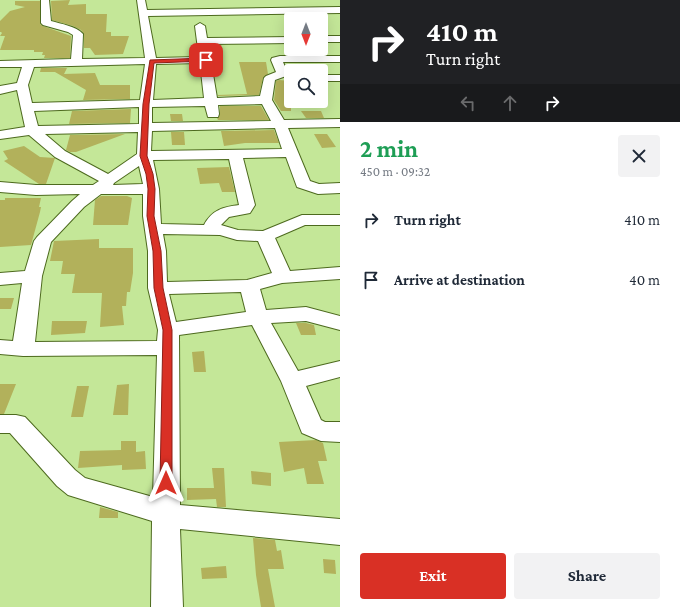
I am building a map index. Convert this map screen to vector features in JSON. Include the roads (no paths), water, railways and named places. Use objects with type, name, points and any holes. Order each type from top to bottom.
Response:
[{"type":"street","points":[[45,0],[46,23],[77,33],[76,63]]},
{"type":"street","points":[[292,8],[305,2]]},
{"type":"street","points":[[167,607],[166,514],[168,339],[158,288],[157,251],[151,216],[150,174],[144,156],[146,104],[151,61],[141,6],[238,11],[292,8],[340,10]]},
{"type":"street","points":[[292,8],[293,12]]},
{"type":"street","points":[[238,11],[243,21]]},
{"type":"street","points":[[200,26],[212,101],[214,126]]},
{"type":"street","points":[[203,41],[250,37],[284,39]]},
{"type":"street","points":[[328,39],[340,39]]},
{"type":"street","points":[[270,78],[282,74],[276,60],[340,59]]},
{"type":"street","points":[[0,64],[206,60]]},
{"type":"street","points":[[29,64],[22,85],[32,130],[60,154],[103,184]]},
{"type":"street","points":[[270,78],[284,78]]},
{"type":"street","points":[[270,78],[266,100],[280,124],[303,184],[318,189],[340,188]]},
{"type":"street","points":[[331,78],[340,90]]},
{"type":"street","points":[[0,90],[22,85]]},
{"type":"street","points":[[26,107],[266,100]]},
{"type":"street","points":[[0,137],[32,130],[340,123]]},
{"type":"street","points":[[23,350],[33,276],[43,241],[78,204],[103,184],[144,156],[292,153]]},
{"type":"street","points":[[211,229],[214,221],[221,213],[244,209],[247,205],[235,154]]},
{"type":"street","points":[[0,186],[36,190],[103,184],[151,189]]},
{"type":"street","points":[[153,229],[211,229],[221,230],[237,235],[265,236],[302,220],[340,220]]},
{"type":"street","points":[[265,236],[283,276]]},
{"type":"street","points":[[158,288],[249,286],[260,281],[283,276],[340,273]]},
{"type":"street","points":[[0,279],[33,276]]},
{"type":"street","points":[[249,286],[258,317],[292,381],[311,426],[316,430],[323,432],[340,432]]},
{"type":"street","points":[[0,347],[23,350],[168,339],[258,317],[306,314],[340,323]]},
{"type":"street","points":[[292,381],[340,369]]},
{"type":"street","points":[[0,424],[16,424],[66,478],[78,487],[178,517],[340,532]]}]
